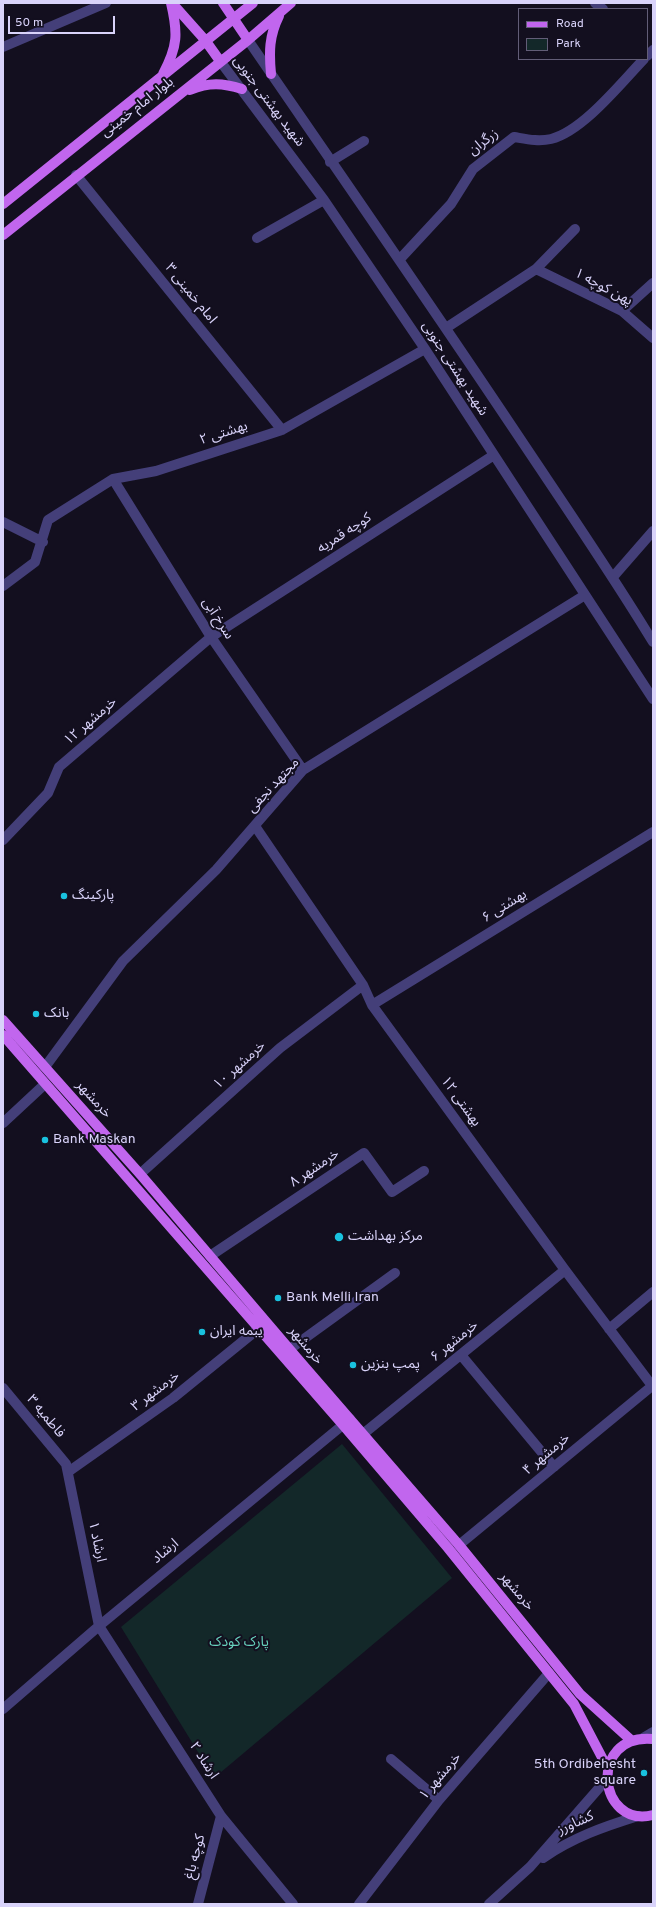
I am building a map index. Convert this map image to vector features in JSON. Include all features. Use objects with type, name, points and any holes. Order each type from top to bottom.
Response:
[{"type":"main road","points":[[171,3],[205,40],[220,62]]},
{"type":"main road","points":[[160,79],[173,55],[176,28],[171,3]]},
{"type":"main road","points":[[223,3],[248,40]]},
{"type":"main road","name":"بلوار امام خمینی","points":[[3,204],[160,79],[232,18],[253,3]]},
{"type":"main road","name":"بلوار امام خمینی","points":[[3,235],[76,175],[248,40],[291,3]]},
{"type":"main road","points":[[271,74],[269,48],[272,30],[281,11]]},
{"type":"main road","points":[[176,96],[202,85],[222,83],[242,89]]},
{"type":"main road","name":"خرمشهر","points":[[3,1020],[140,1174],[290,1349],[346,1422],[574,1704],[608,1767]]},
{"type":"main road","name":"خرمشهر","points":[[3,1036],[258,1329],[346,1422],[363,1434],[459,1545],[580,1694],[632,1741]]},
{"type":"main road","points":[[648,1739],[632,1741],[621,1747],[613,1756],[608,1767],[606,1780],[609,1792],[616,1803],[626,1811],[638,1816],[652,1816]]},
{"type":"street","points":[[3,47],[106,3]]},
{"type":"street","name":"شهید بهشتی جنوبی","points":[[248,40],[330,162],[400,259],[613,577],[653,642]]},
{"type":"street","name":"زرگران","points":[[400,259],[451,204],[473,169],[514,137],[532,140],[550,139],[568,132],[583,122],[643,60]]},
{"type":"street","name":"شهید بهشتی جنوبی","points":[[220,62],[242,89],[324,200],[425,349],[653,699]]},
{"type":"street","points":[[330,162],[364,141]]},
{"type":"street","name":"امام خمینی ۳","points":[[76,175],[282,430]]},
{"type":"street","points":[[257,238],[324,200]]},
{"type":"street","points":[[446,328],[536,269],[575,229]]},
{"type":"street","name":"پهن کوچه ۱","points":[[536,269],[622,311],[653,338]]},
{"type":"street","points":[[622,311],[653,283]]},
{"type":"street","name":"بهشتی ۲","points":[[3,586],[35,562],[48,520],[113,479],[156,471],[282,430],[425,349]]},
{"type":"street","name":"کوچه قمریه","points":[[211,637],[494,455]]},
{"type":"street","name":"سرخ آبی","points":[[113,479],[211,637],[303,770]]},
{"type":"street","points":[[3,522],[42,542]]},
{"type":"street","points":[[613,577],[653,531]]},
{"type":"street","name":"مجتهد نجفی","points":[[45,1067],[123,961],[216,870],[303,770],[585,595]]},
{"type":"street","name":"خرمشهر ۱۲","points":[[3,840],[48,793],[59,767],[211,637]]},
{"type":"street","name":"بهشتی ۱۲","points":[[255,826],[363,985],[372,1005],[565,1270],[653,1386]]},
{"type":"street","name":"بهشتی ۶","points":[[372,1005],[653,832]]},
{"type":"street","name":"خرمشهر ۱۰","points":[[140,1174],[280,1048],[363,985]]},
{"type":"street","points":[[3,1123],[45,1084]]},
{"type":"street","name":"خرمشهر ۸","points":[[210,1256],[364,1153],[392,1192],[424,1171]]},
{"type":"street","name":"خرمشهر ۶","points":[[363,1434],[565,1270]]},
{"type":"street","points":[[290,1349],[395,1273]]},
{"type":"street","points":[[609,1329],[653,1292]]},
{"type":"street","name":"خرمشهر ۳","points":[[67,1468],[173,1398],[258,1329]]},
{"type":"street","points":[[461,1355],[554,1467]]},
{"type":"street","name":"خرمشهر ۴","points":[[459,1545],[653,1386]]},
{"type":"street","name":"فاطمیه ۳","points":[[3,1388],[67,1468]]},
{"type":"street","name":"ارشاد","points":[[3,1708],[99,1626],[346,1422]]},
{"type":"street","name":"ارشاد ۱","points":[[67,1468],[99,1626]]},
{"type":"street","name":"ارشاد ۲","points":[[99,1626],[221,1816],[293,1904]]},
{"type":"street","name":"خرمشهر ۱","points":[[359,1904],[440,1800],[549,1673]]},
{"type":"street","points":[[648,1739],[653,1732]]},
{"type":"street","points":[[391,1759],[440,1800]]},
{"type":"street","name":"کشاورز","points":[[489,1904],[530,1867],[606,1780]]},
{"type":"street","name":"کوچه باغ","points":[[198,1904],[221,1816]]},
{"type":"street","name":"کشاورز","points":[[530,1867],[564,1843],[598,1829],[638,1816]]},
{"type":"green space","name":"پارک کودک","points":[[342,1444],[452,1578],[214,1778],[121,1627]]},
{"type":"place","name":"پارکینگ","points":[[64,896]]},
{"type":"place","name":"بانک","points":[[36,1014]]},
{"type":"place","name":"Bank Maskan","points":[[45,1140]]},
{"type":"place","name":"مرکز بهداشت","points":[[339,1237]]},
{"type":"place","name":"Bank Melli Iran","points":[[278,1298]]},
{"type":"place","name":"یبمه ایران","points":[[202,1332]]},
{"type":"place","name":"پمپ بنزین","points":[[353,1365]]},
{"type":"place","name":"5th Ordibehesht square","points":[[644,1773]]}]
